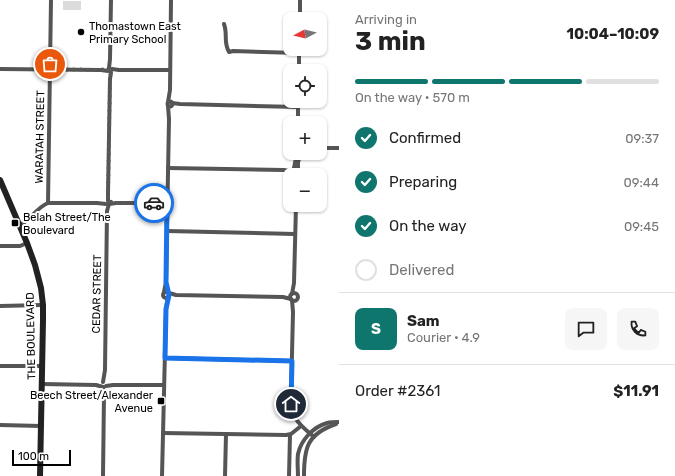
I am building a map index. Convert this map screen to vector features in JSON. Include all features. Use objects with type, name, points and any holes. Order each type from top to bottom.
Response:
[{"type":"street","name":"WARATAH STREET","points":[[48,203],[52,0]]},
{"type":"street","name":"CEDAR STREET","points":[[103,476],[111,0]]},
{"type":"street","points":[[162,476],[167,295],[167,203],[171,0]]},
{"type":"street","points":[[300,0],[300,12]]},
{"type":"street","points":[[224,24],[226,30],[226,46],[229,52],[283,51]]},
{"type":"street","points":[[0,69],[170,70]]},
{"type":"street","points":[[170,104],[283,107]]},
{"type":"street","points":[[327,148],[339,148]]},
{"type":"street","points":[[168,168],[283,170]]},
{"type":"street","name":"THE BOULEVARD","points":[[1,183],[27,243],[38,273],[41,288],[43,305],[40,476]]},
{"type":"street","points":[[20,225],[26,222],[41,207],[48,203],[167,203]]},
{"type":"street","points":[[296,212],[292,409],[295,418],[301,426],[314,437]]},
{"type":"street","points":[[167,231],[295,234]]},
{"type":"street","points":[[0,246],[20,246],[27,243]]},
{"type":"street","points":[[167,295],[293,297]]},
{"type":"street","points":[[0,306],[43,305]]},
{"type":"street","points":[[165,358],[292,361]]},
{"type":"street","points":[[0,366],[42,366]]},
{"type":"street","points":[[42,384],[164,385]]},
{"type":"street","points":[[298,476],[298,454],[304,441],[315,429],[326,423],[339,423]]},
{"type":"street","points":[[304,476],[305,452],[309,444],[314,437],[325,428],[339,423]]},
{"type":"street","points":[[0,425],[41,426]]},
{"type":"street","points":[[163,433],[290,435],[301,426]]},
{"type":"street","points":[[225,476],[226,434]]},
{"type":"street","points":[[289,476],[290,435]]},
{"type":"street","points":[[298,467],[304,467]]},
{"type":"shaded area","points":[[63,1],[81,1],[81,10],[63,10]]},
{"type":"way so far","points":[[50,64],[50,69],[101,70],[108,68],[108,71],[111,72],[108,201],[116,203],[154,203]]},
{"type":"place","name":"Thomastown East Primary School","points":[[81,32]]},
{"type":"place","name":"Belah Street/The Boulevard","points":[[15,223]]},
{"type":"place","name":"Beech Street/Alexander Avenue","points":[[161,401]]},
{"type":"route","points":[[154,203],[167,203],[166,282],[169,295],[166,305],[165,358],[292,361],[291,404]]}]
